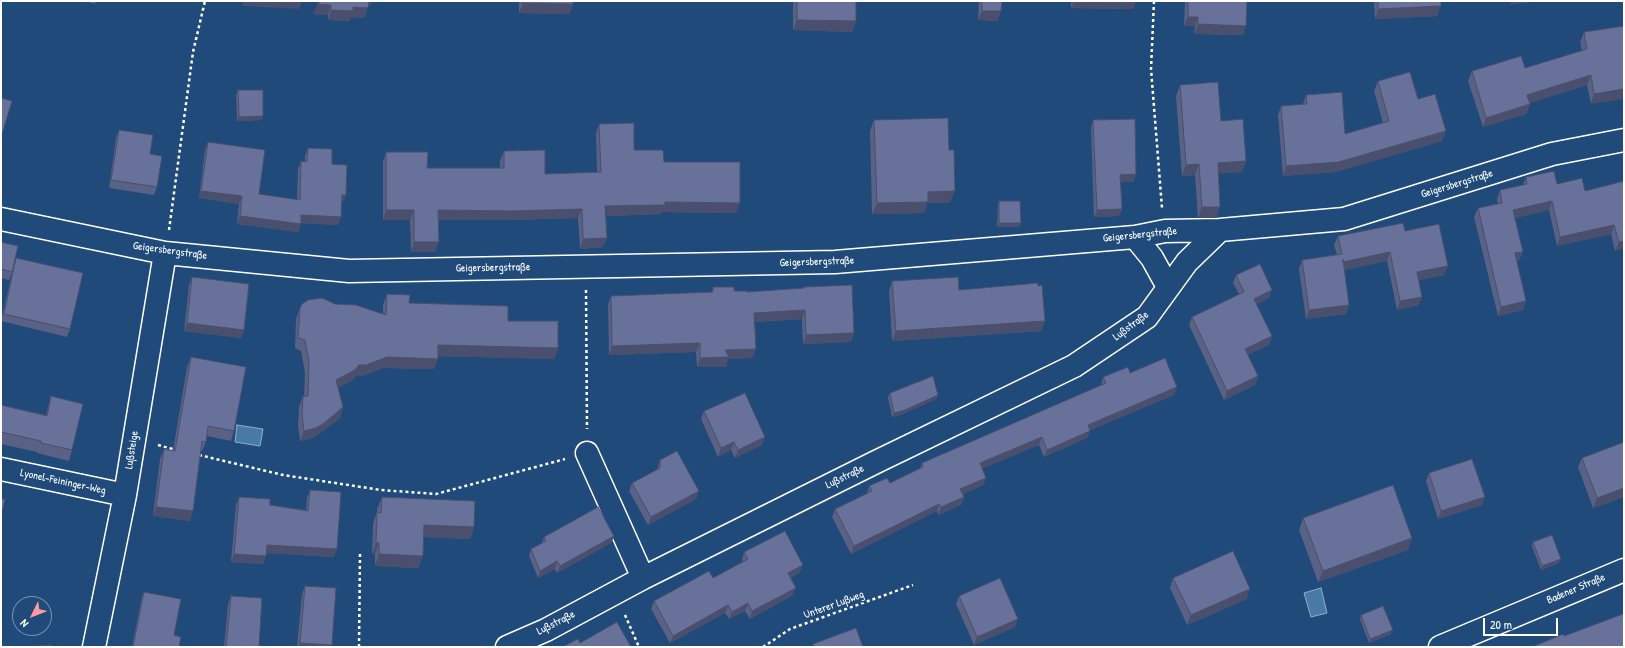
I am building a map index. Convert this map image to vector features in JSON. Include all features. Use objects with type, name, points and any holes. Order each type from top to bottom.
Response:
[{"type":"street","name":"Geigersbergstraße","points":[[1,219],[165,252],[349,271],[835,262],[1135,237],[1166,231],[1220,230],[1344,219],[1552,154],[1624,140]]},
{"type":"street","name":"Lußstraße","points":[[507,647],[546,630],[614,592],[1074,366],[1147,317],[1188,262],[1220,230]]},
{"type":"street","points":[[1135,237],[1152,258],[1168,287]]},
{"type":"street","name":"Lußsteige","points":[[94,647],[125,495],[165,252]]},
{"type":"street","points":[[587,453],[643,578]]},
{"type":"street","name":"Lyonel-Feininger-Weg","points":[[1,469],[125,495]]},
{"type":"street","name":"Badener Straße","points":[[1440,647],[1624,570]]},
{"type":"path","points":[[170,226],[193,52],[205,1]]},
{"type":"path","points":[[1154,1],[1151,69],[1162,214]]},
{"type":"path","points":[[194,454],[283,475],[381,490],[436,494],[587,453],[586,266]]},
{"type":"path","points":[[134,440],[179,450]]},
{"type":"path","points":[[359,647],[360,554]]},
{"type":"path","name":"Unterer Lußweg","points":[[763,647],[790,629],[913,585]]},
{"type":"path","points":[[614,592],[639,647]]},
{"type":"water","points":[[237,425],[263,429],[260,446],[235,442]]},
{"type":"water","points":[[1321,588],[1327,613],[1311,617],[1304,593]]},
{"type":"building","points":[[321,1],[369,1],[368,8],[353,7],[353,11],[331,10],[331,5],[317,4]]},
{"type":"building","points":[[523,1],[573,1],[573,4],[523,3]]},
{"type":"building","points":[[797,1],[856,1],[856,21],[797,20]]},
{"type":"building","points":[[982,1],[1002,1],[1001,11],[982,11]]},
{"type":"building","points":[[1188,1],[1247,1],[1246,26],[1198,24],[1198,17],[1188,17]]},
{"type":"building","points":[[1378,1],[1441,1],[1441,6],[1378,9]]},
{"type":"building","points":[[1624,26],[1624,89],[1594,94],[1591,75],[1527,95],[1530,104],[1486,118],[1472,71],[1521,56],[1525,68],[1587,49],[1584,32]]},
{"type":"building","points":[[1410,72],[1418,99],[1435,94],[1446,131],[1339,162],[1286,166],[1281,106],[1307,104],[1306,95],[1342,92],[1345,134],[1389,121],[1378,81]]},
{"type":"building","points":[[1218,82],[1221,121],[1243,119],[1246,161],[1218,163],[1220,207],[1202,207],[1199,164],[1186,165],[1180,85]]},
{"type":"building","points":[[238,90],[263,90],[263,116],[239,117]]},
{"type":"building","points":[[1,98],[12,101],[1,137]]},
{"type":"building","points":[[948,118],[949,150],[954,150],[955,191],[928,192],[928,202],[877,203],[874,120]]},
{"type":"building","points":[[1135,119],[1136,174],[1120,175],[1122,209],[1097,210],[1093,120]]},
{"type":"building","points":[[634,123],[634,150],[663,150],[664,162],[740,162],[740,203],[665,202],[665,205],[605,206],[607,238],[583,239],[582,209],[513,211],[438,210],[439,242],[414,242],[414,210],[386,210],[386,152],[428,152],[427,168],[504,168],[504,151],[545,150],[545,174],[601,172],[599,124]]},
{"type":"building","points":[[119,130],[153,135],[150,154],[162,156],[157,187],[111,180]]},
{"type":"building","points":[[208,142],[265,150],[259,194],[300,200],[301,161],[307,162],[308,148],[332,149],[332,164],[347,165],[346,195],[342,195],[341,217],[301,215],[301,224],[240,216],[242,196],[201,191]]},
{"type":"building","points":[[1554,171],[1557,184],[1582,178],[1585,191],[1624,181],[1624,241],[1619,242],[1614,225],[1560,237],[1552,201],[1513,210],[1523,252],[1515,253],[1526,301],[1501,307],[1478,208],[1502,203],[1500,190],[1527,184],[1526,177]]},
{"type":"building","points":[[999,201],[1020,201],[1021,223],[999,223]]},
{"type":"building","points":[[1403,223],[1405,231],[1439,224],[1448,266],[1417,272],[1422,297],[1400,301],[1390,252],[1343,262],[1349,305],[1309,310],[1302,260],[1342,254],[1338,236]]},
{"type":"building","points":[[1,242],[18,246],[12,272],[1,269]]},
{"type":"building","points":[[16,258],[83,273],[70,329],[4,314]]},
{"type":"building","points":[[1260,264],[1272,290],[1254,299],[1272,336],[1245,349],[1258,376],[1227,391],[1192,317],[1244,292],[1236,275]]},
{"type":"building","points":[[192,277],[249,284],[244,330],[187,323]]},
{"type":"building","points":[[958,277],[959,290],[1038,283],[1038,286],[1042,285],[1045,321],[896,331],[892,281]]},
{"type":"building","points":[[852,285],[854,333],[806,335],[805,310],[754,313],[756,349],[725,350],[729,357],[700,358],[700,343],[612,346],[611,296],[713,292],[713,287],[734,287],[734,291],[747,292]]},
{"type":"building","points":[[387,294],[410,295],[409,303],[508,306],[508,321],[558,321],[558,348],[438,345],[438,359],[387,357],[366,365],[359,365],[355,370],[336,380],[343,407],[323,424],[316,428],[304,431],[302,414],[303,396],[308,396],[309,362],[305,340],[298,338],[300,308],[302,304],[308,300],[322,298],[335,304],[356,305],[386,315]]},
{"type":"building","points":[[191,357],[246,367],[234,431],[208,426],[206,442],[202,441],[193,511],[156,507],[164,449],[175,451]]},
{"type":"building","points":[[1165,358],[1177,387],[1088,425],[1090,431],[1047,450],[1042,437],[980,463],[986,478],[960,489],[964,497],[941,507],[939,504],[854,546],[835,509],[872,491],[869,486],[887,478],[890,483],[923,467],[922,463],[1106,383],[1103,377],[1128,367],[1130,373]]},
{"type":"building","points":[[933,376],[938,395],[905,410],[894,413],[890,393]]},
{"type":"building","points":[[745,393],[765,437],[738,450],[734,442],[721,448],[704,411]]},
{"type":"building","points":[[51,396],[83,404],[72,450],[1,432],[1,405],[47,416]]},
{"type":"building","points":[[1624,442],[1624,488],[1597,498],[1582,458]]},
{"type":"building","points":[[677,451],[699,491],[651,517],[632,483],[660,468],[660,460]]},
{"type":"building","points":[[1472,459],[1485,497],[1441,511],[1429,473]]},
{"type":"building","points":[[1393,485],[1412,538],[1323,571],[1303,518]]},
{"type":"building","points":[[310,490],[341,492],[337,549],[267,545],[266,556],[234,554],[239,497],[270,499],[270,505],[308,511]]},
{"type":"building","points":[[382,497],[475,501],[474,527],[424,525],[423,556],[379,554],[379,543],[376,543],[377,512],[381,513]]},
{"type":"building","points":[[1,499],[5,499],[1,516]]},
{"type":"building","points":[[598,507],[614,536],[560,566],[557,561],[540,571],[531,549],[546,541],[544,537]]},
{"type":"building","points":[[785,531],[803,565],[788,573],[796,588],[752,611],[748,603],[732,612],[728,605],[673,636],[654,601],[709,571],[713,578],[748,559],[744,552]]},
{"type":"building","points":[[1552,535],[1561,559],[1542,566],[1533,542]]},
{"type":"building","points":[[1233,551],[1250,589],[1191,615],[1173,578]]},
{"type":"building","points":[[1000,578],[1018,619],[977,637],[959,596]]},
{"type":"building","points":[[305,586],[336,588],[332,645],[300,643]]},
{"type":"building","points":[[144,592],[181,599],[174,635],[181,637],[179,647],[133,647]]},
{"type":"building","points":[[231,596],[262,598],[259,647],[226,647]]},
{"type":"building","points":[[1383,606],[1393,630],[1370,639],[1361,615]]},
{"type":"building","points":[[1623,614],[1624,647],[1532,647],[1563,634],[1564,636]]},
{"type":"building","points":[[617,622],[631,647],[562,647],[578,639],[580,643]]},
{"type":"building","points":[[856,628],[863,647],[814,647],[813,644]]},
{"type":"building","points":[[51,645],[51,647],[26,647]]}]
